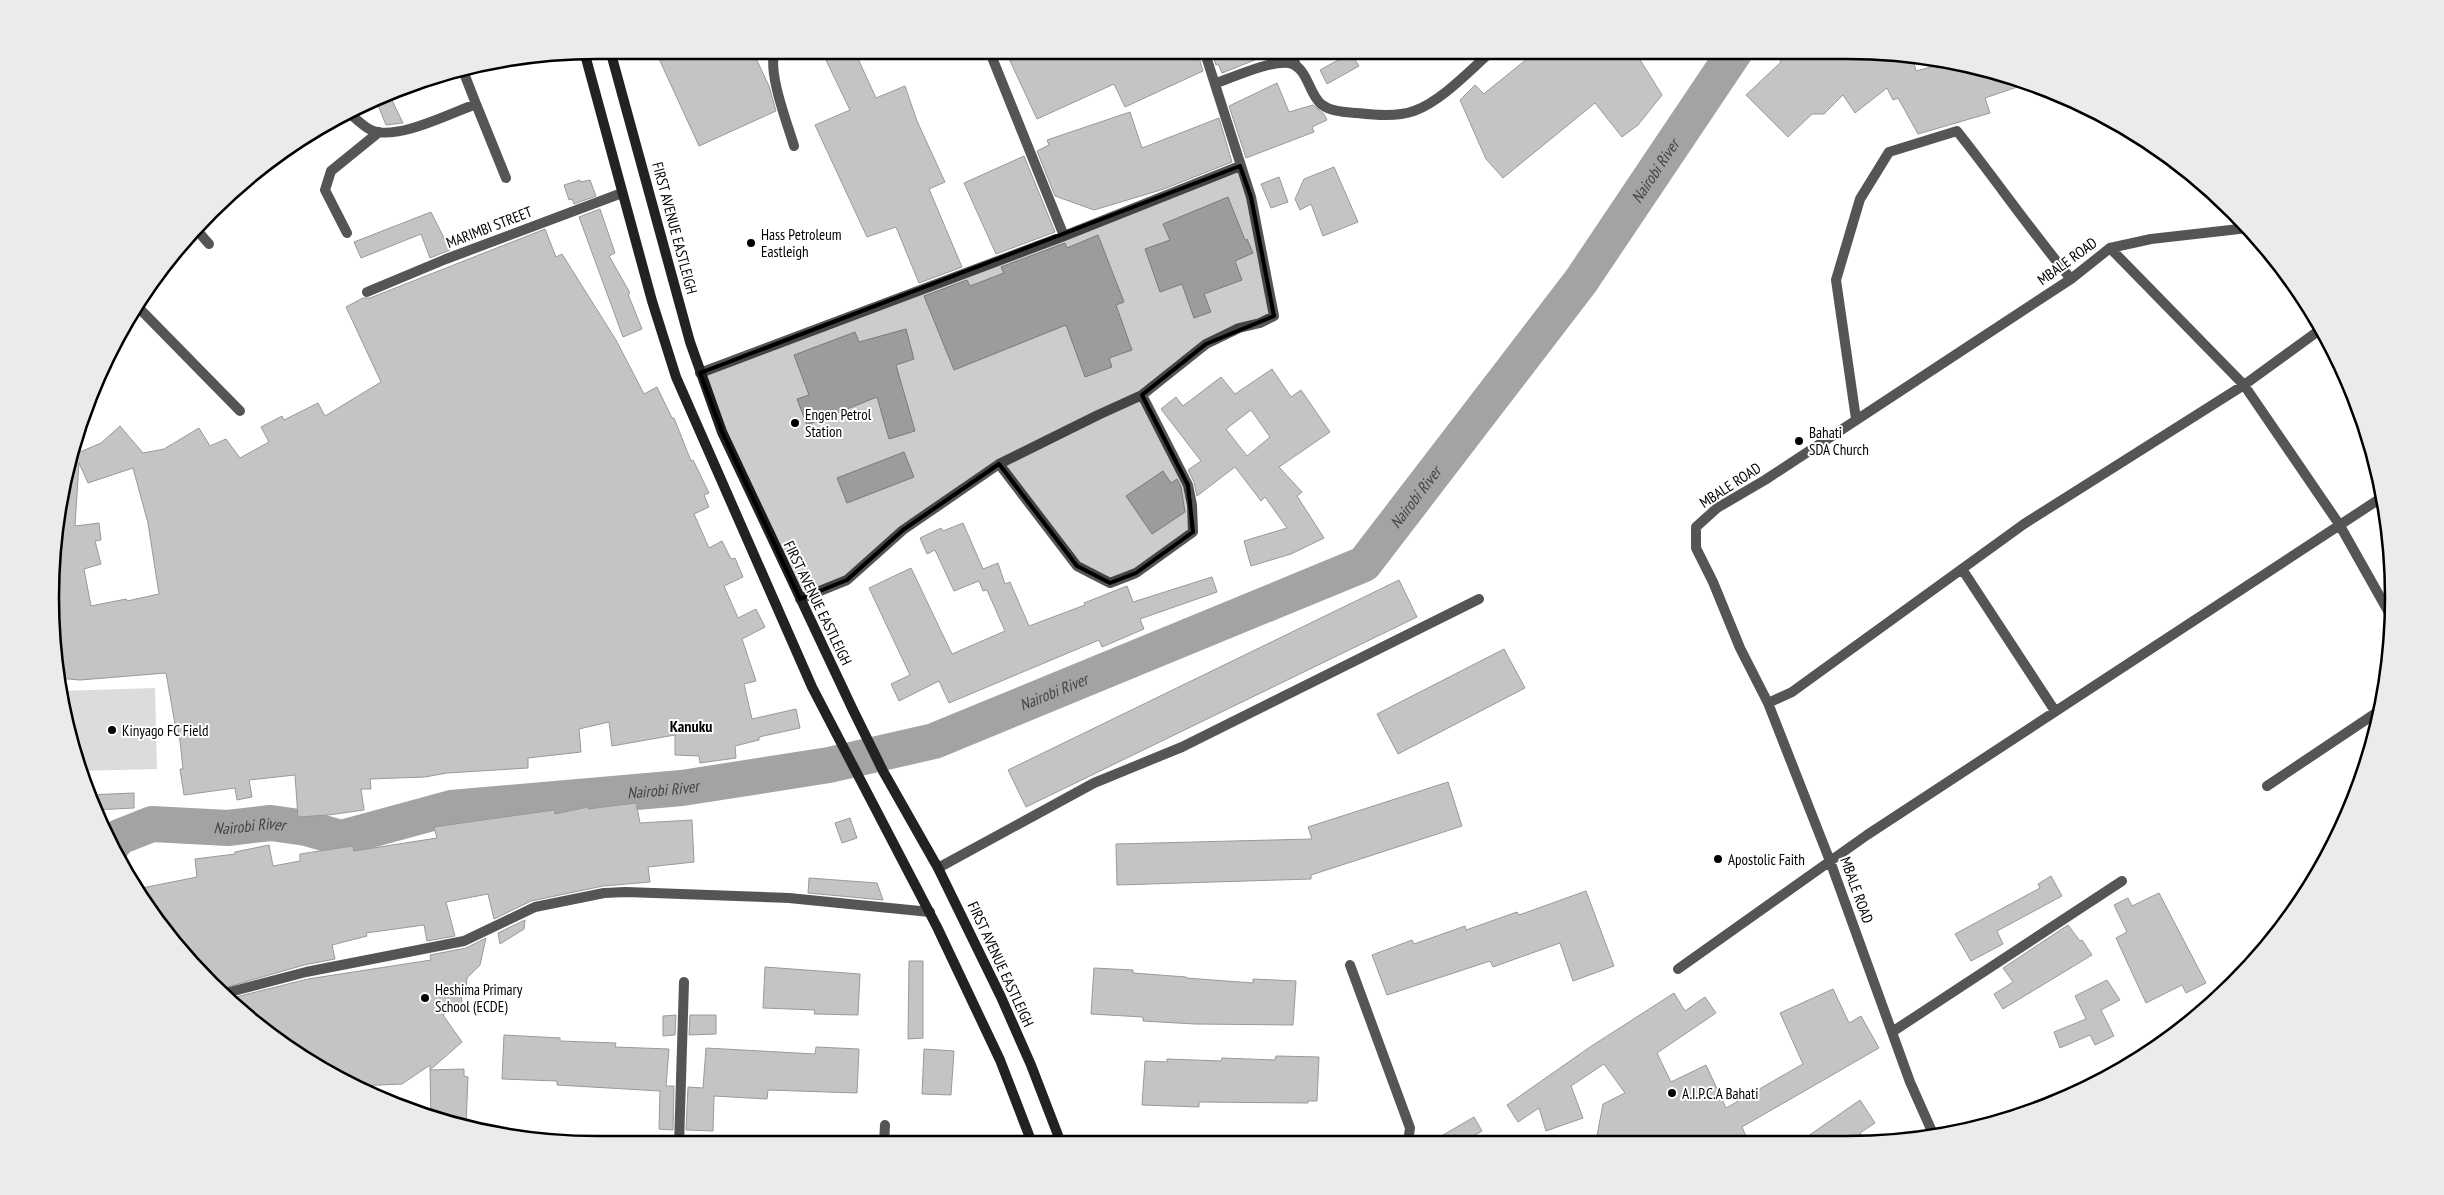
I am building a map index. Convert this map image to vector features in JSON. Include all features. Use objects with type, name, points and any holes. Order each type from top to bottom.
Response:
[{"type":"main road","points":[[586,59],[652,302],[676,377],[808,678],[930,912],[1000,1060],[1029,1136]]},
{"type":"main road","name":"FIRST AVENUE EASTLEIGH","points":[[613,59],[700,373],[738,467],[852,710],[883,771],[938,868],[1001,996],[1031,1065],[1058,1136]]},
{"type":"street","points":[[772,59],[794,146]]},
{"type":"street","points":[[993,59],[1064,236]]},
{"type":"street","points":[[800,599],[847,580],[903,530],[1000,464],[1098,415],[1142,396],[1206,344],[1239,328],[1260,324],[1274,316],[1251,197],[1218,99],[1216,83],[1207,59]]},
{"type":"street","points":[[1293,59],[1304,74],[1321,104],[1334,110],[1371,114],[1399,114],[1415,110],[1435,100],[1483,59]]},
{"type":"street","points":[[1216,83],[1279,63],[1296,65]]},
{"type":"street","points":[[465,75],[506,178]]},
{"type":"street","points":[[354,117],[370,130],[387,134],[401,132],[476,104]]},
{"type":"street","points":[[1856,419],[1836,280],[1860,198],[1889,152],[1957,131],[1993,176],[2030,229],[2071,279]]},
{"type":"street","points":[[347,233],[325,190],[331,171],[379,132]]},
{"type":"street","points":[[700,373],[1064,236],[1240,166]]},
{"type":"street","name":"MARIMBI STREET","points":[[367,292],[446,259],[622,192]]},
{"type":"street","name":"MBALE ROAD","points":[[1931,1130],[1910,1082],[1830,861],[1768,703],[1740,648],[1713,582],[1696,548],[1696,527],[1717,508],[1765,480],[2071,279],[2110,248],[2151,239],[2239,229]]},
{"type":"street","points":[[200,234],[209,244]]},
{"type":"street","points":[[2110,248],[2244,385],[2339,524],[2385,605]]},
{"type":"street","points":[[142,311],[240,411]]},
{"type":"street","points":[[1768,703],[1792,692],[2024,524],[2244,385],[2316,333]]},
{"type":"street","points":[[1000,464],[1076,566],[1110,583],[1136,574],[1193,532],[1192,505],[1188,485],[1142,396]]},
{"type":"street","points":[[1678,969],[1867,835],[2376,501]]},
{"type":"street","points":[[1962,569],[2055,711]]},
{"type":"street","points":[[938,868],[1094,783],[1182,747],[1479,599]]},
{"type":"street","points":[[2267,786],[2372,716]]},
{"type":"street","points":[[1892,1032],[2122,881]]},
{"type":"street","points":[[231,992],[306,972],[464,941],[536,907],[604,893],[626,892],[790,898],[930,912]]},
{"type":"street","points":[[1350,965],[1410,1128],[1409,1136]]},
{"type":"street","points":[[679,1136],[684,982]]},
{"type":"street","points":[[884,1136],[885,1125]]},
{"type":"highlighted area","points":[[1240,166],[1251,197],[1274,316],[1206,344],[1142,395],[1188,485],[1193,532],[1136,573],[1110,583],[1077,566],[999,464],[903,530],[847,580],[800,599],[722,432],[700,373]]},
{"type":"shaded area","name":"Kinyago FC Field","points":[[155,688],[157,769],[87,771],[67,691]]},
{"type":"building","points":[[659,59],[756,59],[769,86],[776,111],[699,146]]},
{"type":"building","points":[[825,59],[858,59],[876,98],[905,86],[917,121],[945,182],[929,189],[962,267],[919,283],[896,227],[867,237],[815,125],[850,110]]},
{"type":"building","points":[[1009,59],[1200,59],[1203,71],[1125,107],[1114,84],[1037,119]]},
{"type":"building","points":[[1214,59],[1257,59],[1222,73],[1218,64],[1216,65]]},
{"type":"building","points":[[1340,59],[1355,59],[1359,66],[1327,84],[1320,70]]},
{"type":"building","points":[[1527,59],[1640,59],[1662,95],[1638,125],[1622,137],[1595,103],[1503,178],[1486,159],[1460,100],[1475,85],[1484,94]]},
{"type":"building","points":[[1779,59],[1846,59],[1914,63],[1916,71],[1935,66],[1986,77],[2019,87],[1985,98],[1990,113],[1918,134],[1898,98],[1893,100],[1887,88],[1855,113],[1843,95],[1824,114],[1812,114],[1788,137],[1746,95],[1781,62]]},
{"type":"building","points":[[1277,83],[1289,112],[1313,105],[1324,114],[1327,120],[1312,127],[1314,132],[1246,158],[1229,106]]},
{"type":"building","points":[[392,100],[403,123],[386,125],[378,106]]},
{"type":"building","points":[[1130,112],[1142,148],[1219,118],[1232,162],[1164,189],[1094,210],[1055,196],[1037,151],[1049,145],[1047,140]]},
{"type":"building","points":[[1024,156],[1055,232],[996,254],[964,183]]},
{"type":"building","points":[[1334,167],[1358,222],[1323,236],[1311,204],[1300,210],[1295,199],[1304,179]]},
{"type":"building","points":[[1279,177],[1288,202],[1271,208],[1261,184]]},
{"type":"building","points":[[580,180],[580,182],[590,180],[596,196],[574,204],[572,199],[569,200],[564,185]]},
{"type":"building","points":[[1228,197],[1245,240],[1247,239],[1253,253],[1235,261],[1242,280],[1204,294],[1211,312],[1194,318],[1182,284],[1160,292],[1145,249],[1170,240],[1163,224]]},
{"type":"building","points":[[600,209],[615,253],[609,256],[630,293],[628,294],[642,329],[623,337],[579,217]]},
{"type":"building","points":[[431,212],[450,250],[430,258],[421,234],[361,258],[354,242]]},
{"type":"building","points":[[545,229],[556,257],[562,254],[616,340],[644,394],[657,387],[672,418],[674,418],[691,461],[693,460],[709,493],[704,495],[709,507],[694,514],[709,548],[722,541],[731,559],[735,558],[743,577],[724,586],[738,618],[756,609],[765,627],[742,639],[756,681],[744,684],[752,719],[796,709],[800,728],[759,737],[759,740],[735,746],[736,758],[700,763],[699,756],[675,755],[675,735],[612,746],[609,722],[579,729],[581,752],[528,758],[528,768],[447,773],[425,777],[370,779],[371,789],[361,789],[364,810],[298,817],[295,775],[249,780],[252,797],[237,800],[235,788],[184,795],[180,769],[183,769],[180,741],[166,673],[80,680],[65,679],[60,633],[60,562],[69,492],[80,448],[80,452],[101,443],[120,426],[143,453],[164,449],[199,428],[210,446],[226,439],[240,458],[269,442],[261,427],[282,416],[284,420],[318,403],[325,416],[381,382],[346,307],[363,298],[370,298]],"holes":[[[79,463],[88,483],[133,468],[148,523],[159,594],[91,606],[84,569],[101,564],[95,541],[101,540],[99,523],[75,526]]]},
{"type":"building","points":[[1098,235],[1124,302],[1116,305],[1132,350],[1109,358],[1112,367],[1085,377],[1066,325],[954,370],[924,296],[967,280],[970,286],[1004,273],[1001,267],[1065,243],[1067,248]]},
{"type":"building","points":[[906,329],[914,359],[896,365],[915,431],[889,439],[877,397],[807,425],[797,399],[809,395],[794,355],[855,332],[859,342]]},
{"type":"building","points":[[1272,369],[1291,397],[1301,390],[1330,432],[1279,467],[1302,492],[1297,496],[1324,538],[1291,554],[1251,566],[1244,541],[1287,528],[1265,497],[1261,501],[1235,467],[1197,496],[1194,482],[1188,470],[1201,461],[1161,409],[1176,397],[1183,406],[1221,377],[1235,394]],"holes":[[[1251,410],[1270,437],[1247,456],[1226,429]]]},
{"type":"building","points":[[904,452],[914,477],[847,503],[837,478]]},
{"type":"building","points":[[1163,471],[1171,483],[1177,479],[1181,487],[1185,512],[1152,534],[1126,496]]},
{"type":"building","points":[[963,523],[983,569],[998,563],[1005,584],[1010,582],[1029,626],[1085,605],[1084,603],[1127,586],[1133,602],[1212,577],[1217,592],[1140,619],[1144,629],[1102,647],[1099,640],[949,703],[939,681],[899,701],[891,684],[910,675],[869,588],[911,568],[952,654],[1005,631],[987,590],[983,591],[979,581],[954,591],[935,550],[927,554],[920,538],[941,528],[943,531]]},
{"type":"building","points":[[1399,580],[1417,617],[1026,807],[1008,770]]},
{"type":"building","points":[[1504,649],[1525,688],[1398,754],[1377,714]]},
{"type":"building","points":[[1448,782],[1462,826],[1311,875],[1311,879],[1117,885],[1116,844],[1312,839],[1308,827]]},
{"type":"building","points":[[134,793],[134,808],[102,810],[96,795]]},
{"type":"building","points":[[636,803],[640,823],[692,820],[694,862],[648,867],[650,882],[603,886],[531,901],[494,919],[488,894],[446,902],[455,936],[427,941],[424,925],[366,933],[367,936],[332,945],[335,959],[304,965],[226,987],[192,953],[144,888],[197,877],[195,859],[235,854],[235,852],[269,845],[273,866],[300,861],[300,854],[353,846],[354,851],[437,838],[434,827],[554,810],[555,814],[588,807],[588,809]]},
{"type":"building","points":[[850,818],[857,838],[842,843],[835,823]]},
{"type":"building","points":[[2051,876],[2062,896],[1997,931],[2003,944],[1971,961],[1955,934],[2040,888],[2038,884]]},
{"type":"building","points":[[809,878],[877,883],[883,900],[808,893]]},
{"type":"building","points":[[1586,891],[1614,966],[1573,981],[1560,943],[1493,967],[1490,961],[1387,995],[1372,955],[1412,940],[1414,944],[1465,926],[1466,930],[1517,912],[1519,915]]},
{"type":"building","points":[[2159,893],[2206,983],[2186,993],[2182,985],[2146,1003],[2116,938],[2127,932],[2114,905],[2128,898],[2132,906]]},
{"type":"building","points":[[525,920],[524,929],[500,944],[498,933]]},
{"type":"building","points":[[2068,925],[2080,941],[2082,940],[2092,955],[2003,1009],[1994,994],[2013,982],[2003,968]]},
{"type":"building","points":[[486,938],[480,965],[467,978],[466,989],[461,991],[462,1004],[443,1015],[462,1042],[430,1070],[430,1065],[402,1084],[369,1085],[359,1081],[298,1045],[236,997],[308,979],[431,960],[430,955],[466,948]]},
{"type":"building","points":[[909,961],[923,961],[923,1038],[908,1039]]},
{"type":"building","points":[[765,967],[860,974],[858,1015],[814,1014],[815,1010],[763,1008]]},
{"type":"building","points":[[1094,968],[1133,970],[1133,973],[1253,983],[1253,979],[1296,981],[1293,1025],[1195,1024],[1143,1021],[1143,1017],[1091,1014]]},
{"type":"building","points":[[2107,980],[2120,1000],[2101,1010],[2114,1036],[2095,1045],[2090,1035],[2060,1048],[2054,1032],[2086,1019],[2075,996]]},
{"type":"building","points":[[1833,989],[1849,1023],[1861,1016],[1879,1048],[1742,1127],[1746,1136],[1597,1136],[1603,1104],[1625,1093],[1604,1064],[1571,1086],[1583,1118],[1546,1131],[1539,1108],[1518,1122],[1507,1105],[1590,1047],[1674,993],[1685,1011],[1705,997],[1716,1013],[1657,1053],[1671,1082],[1706,1065],[1726,1108],[1803,1064],[1780,1013]]},
{"type":"building","points":[[676,1015],[675,1035],[663,1036],[663,1016]]},
{"type":"building","points":[[690,1015],[716,1015],[716,1034],[689,1035]]},
{"type":"building","points":[[504,1035],[560,1038],[560,1041],[616,1043],[615,1047],[669,1049],[666,1086],[674,1086],[673,1130],[659,1129],[660,1091],[557,1085],[557,1081],[502,1079]]},
{"type":"building","points":[[816,1047],[859,1049],[857,1093],[768,1090],[767,1099],[714,1096],[713,1131],[686,1130],[688,1087],[703,1088],[706,1048],[815,1054]]},
{"type":"building","points":[[924,1049],[954,1051],[951,1095],[922,1094]]},
{"type":"building","points":[[1276,1056],[1319,1057],[1317,1101],[1308,1101],[1308,1103],[1199,1102],[1199,1107],[1142,1105],[1145,1061],[1167,1062],[1167,1059],[1221,1061],[1222,1058],[1275,1060]]},
{"type":"building","points":[[464,1069],[464,1076],[468,1077],[466,1120],[431,1110],[430,1070]]},
{"type":"building","points":[[1860,1100],[1875,1123],[1860,1133],[1862,1136],[1808,1136]]},
{"type":"building","points":[[1474,1117],[1482,1131],[1473,1136],[1441,1136]]},
{"type":"waterway","name":"Nairobi River","points":[[116,840],[119,837],[152,824],[228,828],[271,823],[306,828],[341,838],[451,808],[682,788],[829,765],[934,741],[1364,564],[1581,281],[1730,59]]},
{"type":"place","name":"Hass Petroleum Eastleigh","points":[[751,243]]},
{"type":"place","name":"Engen Petrol Station","points":[[795,423]]},
{"type":"place","name":"Bahati SDA Church","points":[[1799,441]]},
{"type":"place","name":"Kinyago FC Field","points":[[112,730]]},
{"type":"place","name":"Apostolic Faith","points":[[1718,859]]},
{"type":"place","name":"Heshima Primary School (ECDE)","points":[[425,998]]},
{"type":"place","name":"A.I.P.C.A Bahati","points":[[1672,1093]]},
{"type":"district","name":"Kanuku","points":[[691,726]]}]
